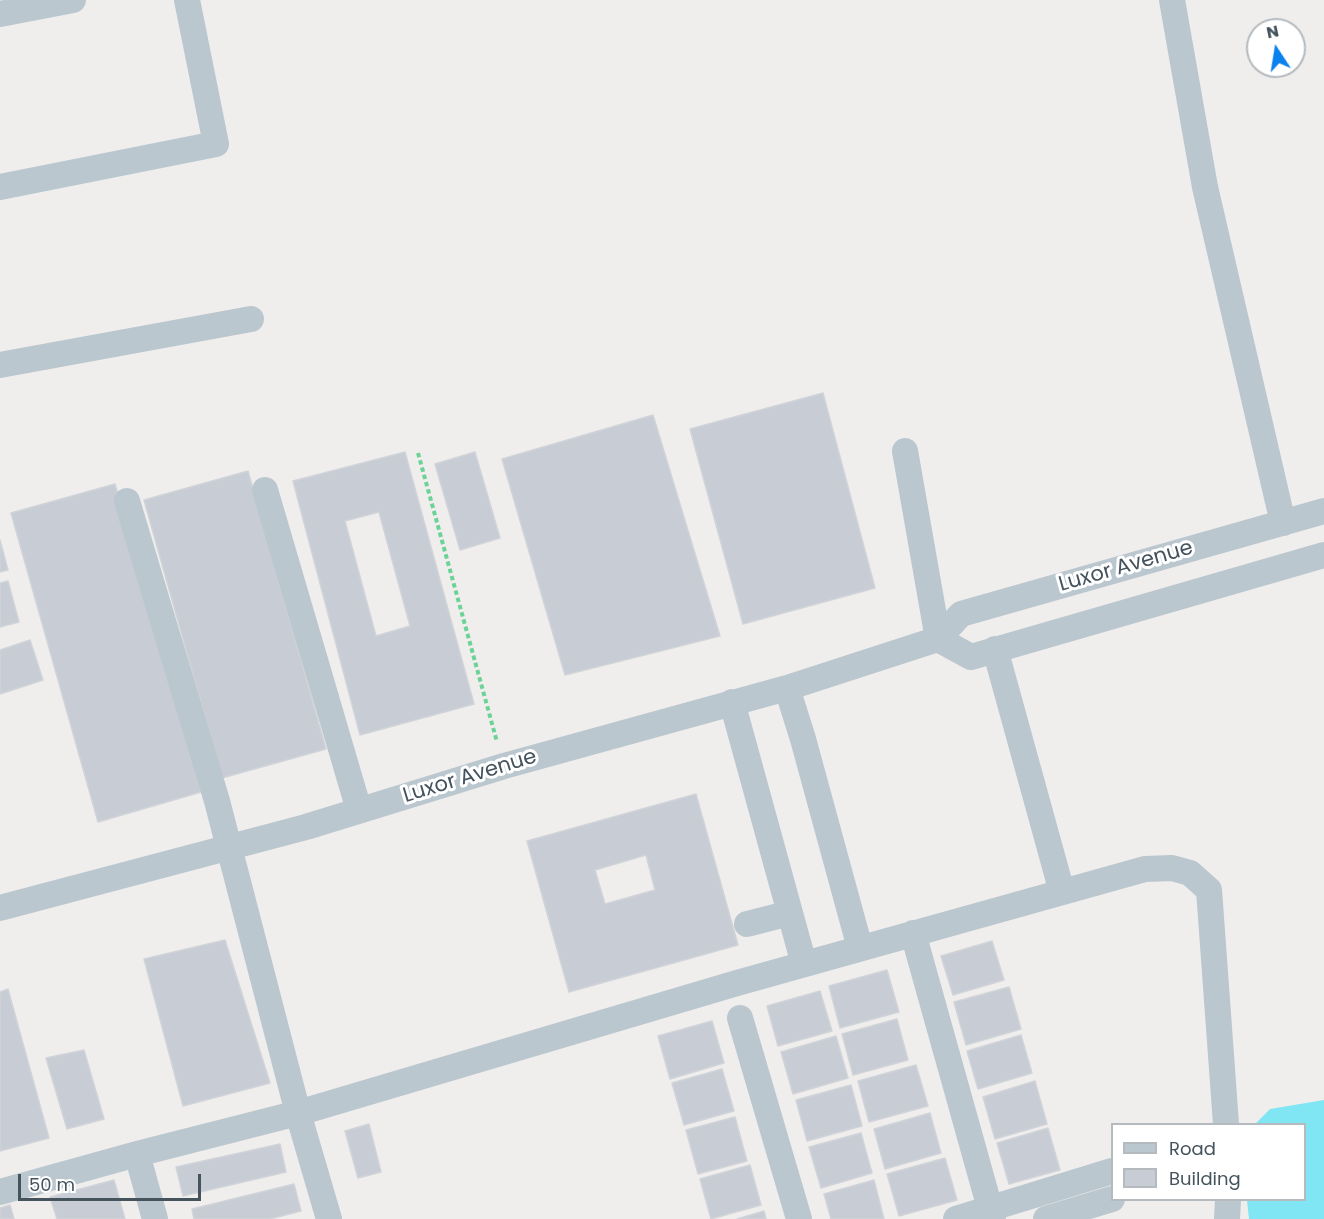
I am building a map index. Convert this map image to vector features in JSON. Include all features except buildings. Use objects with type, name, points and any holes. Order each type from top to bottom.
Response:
[{"type":"street","points":[[2,12],[73,0]]},
{"type":"street","points":[[0,187],[216,144],[187,0]]},
{"type":"street","points":[[1172,0],[1205,187],[1283,524]]},
{"type":"street","points":[[0,365],[251,319]]},
{"type":"street","points":[[905,451],[938,639]]},
{"type":"street","points":[[265,490],[359,810]]},
{"type":"street","points":[[127,501],[229,847],[298,1113],[330,1219]]},
{"type":"street","name":"Luxor Avenue","points":[[0,908],[229,847],[504,766],[787,688],[938,639],[961,614],[1324,511]]},
{"type":"street","name":"Luxor Avenue","points":[[938,639],[971,657],[1324,555]]},
{"type":"street","points":[[995,650],[1062,892]]},
{"type":"street","points":[[787,688],[861,948]]},
{"type":"street","points":[[732,702],[804,964]]},
{"type":"street","points":[[0,1192],[136,1154],[298,1113],[804,964],[1145,869],[1172,868],[1190,873],[1209,890],[1226,1123]]},
{"type":"street","points":[[747,924],[790,913]]},
{"type":"street","points":[[913,933],[992,1214]]},
{"type":"street","points":[[740,1018],[799,1219]]},
{"type":"street","points":[[136,1154],[155,1219]]},
{"type":"street","points":[[956,1219],[992,1214],[1111,1173]]},
{"type":"street","points":[[1046,1219],[1111,1200]]},
{"type":"street","points":[[1227,1219],[1228,1201]]},
{"type":"path","points":[[418,453],[504,766]]},
{"type":"water","points":[[1324,1100],[1324,1219],[1249,1219],[1247,1201],[1306,1201],[1306,1123],[1256,1123],[1270,1109]]}]
